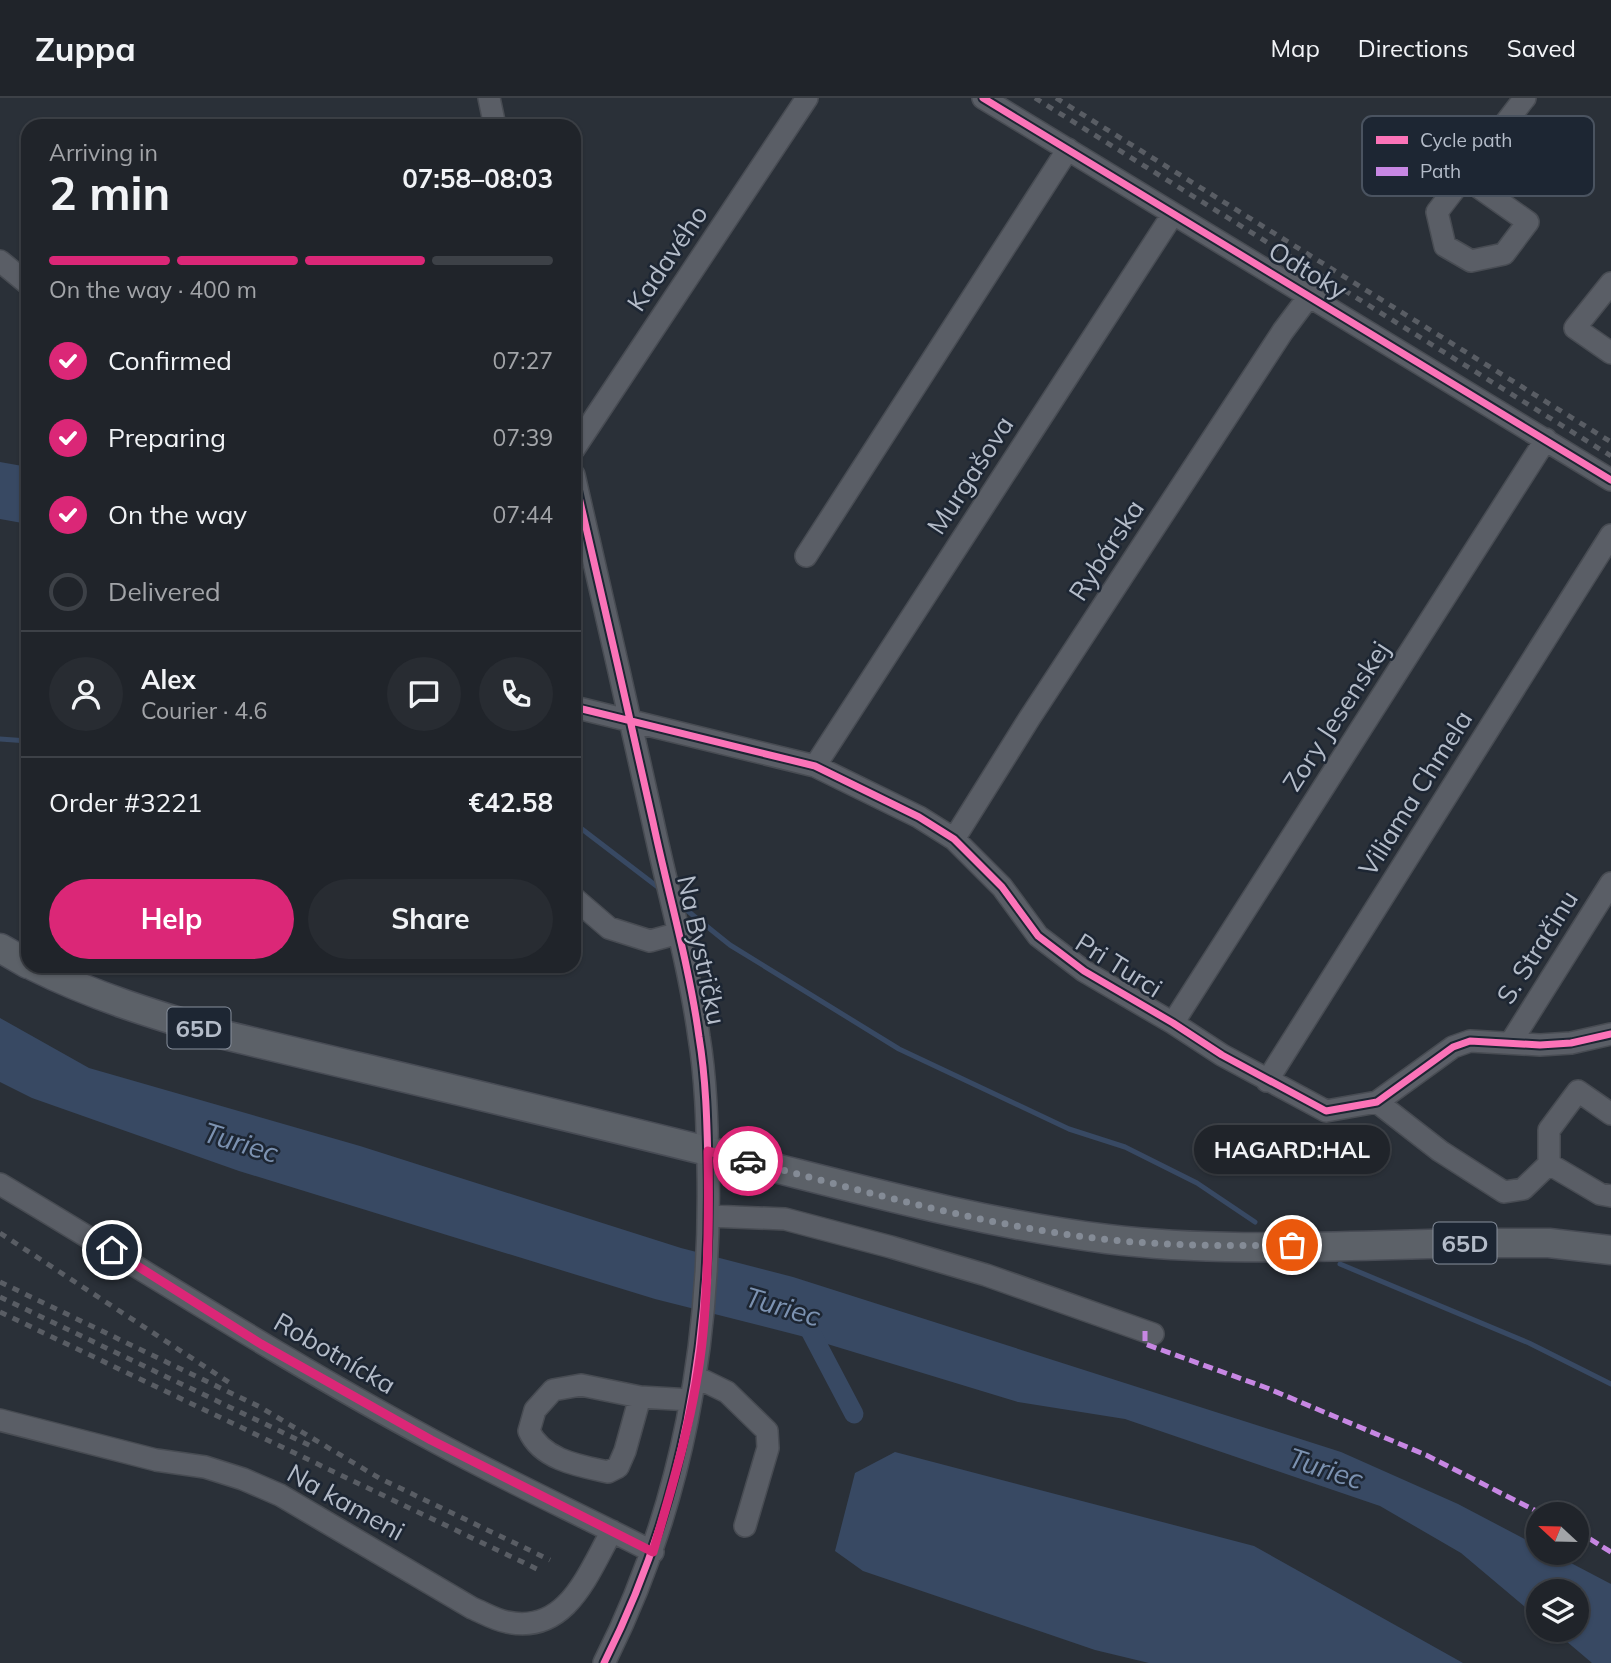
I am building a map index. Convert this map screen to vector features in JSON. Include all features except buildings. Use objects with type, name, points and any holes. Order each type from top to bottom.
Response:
[{"type":"main road","name":"65D","points":[[0,948],[21,960]]},
{"type":"main road","name":"65D","points":[[47,973],[93,994],[220,1034],[708,1151],[936,1209],[1005,1223],[1110,1240],[1180,1245],[1549,1243],[1611,1250]]},
{"type":"street","points":[[489,98],[494,119]]},
{"type":"street","name":"Kadavého","points":[[581,438],[807,98]]},
{"type":"street","name":"Odtoky","points":[[983,98],[1611,480]]},
{"type":"street","points":[[1511,116],[1525,98]]},
{"type":"street","points":[[806,556],[1068,149]]},
{"type":"street","name":"Murgašova","points":[[815,766],[1173,214]]},
{"type":"street","points":[[0,261],[21,278]]},
{"type":"street","points":[[1611,283],[1575,328],[1611,353]]},
{"type":"street","name":"Rybárska","points":[[954,839],[1029,719],[1268,353],[1310,295]]},
{"type":"street","name":"Zory Jesenskej","points":[[1173,1023],[1546,439]]},
{"type":"street","name":"Na Bystričku","points":[[581,505],[679,931],[699,1037],[708,1151],[709,1224],[703,1334],[696,1377],[666,1508],[653,1552],[640,1588],[604,1663]]},
{"type":"street","name":"Viliama Chmela","points":[[1267,1081],[1611,534]]},
{"type":"street","points":[[581,709],[631,722]]},
{"type":"street","name":"Pri Turci","points":[[631,722],[815,766],[919,817],[954,839],[1002,887],[1038,936],[1084,971],[1267,1081],[1326,1111],[1377,1102],[1453,1046],[1470,1041],[1539,1045],[1571,1043],[1611,1034]]},
{"type":"street","name":"S. Stračinu","points":[[1511,1042],[1611,883]]},
{"type":"street","points":[[581,904],[609,928],[650,942],[679,931]]},
{"type":"street","points":[[1377,1102],[1440,1150],[1504,1192],[1523,1189],[1549,1164],[1549,1130],[1578,1091],[1611,1114]]},
{"type":"street","points":[[1549,1164],[1600,1194],[1611,1196]]},
{"type":"street","name":"Robotnícka","points":[[0,1184],[112,1250],[261,1344],[419,1433],[653,1552]]},
{"type":"street","points":[[709,1224],[785,1219],[986,1275],[1153,1334]]},
{"type":"street","points":[[696,1377],[727,1392],[767,1431],[768,1448],[745,1526]]},
{"type":"street","points":[[640,1397],[625,1451],[618,1466],[608,1472],[581,1466],[553,1455],[534,1442],[529,1431],[535,1410],[553,1390],[580,1385],[640,1397],[691,1400]]},
{"type":"street","name":"Na kameni","points":[[0,1420],[156,1460],[205,1467],[243,1479],[304,1509],[472,1608],[506,1622],[539,1622],[552,1617],[567,1606],[612,1531]]},
{"type":"water","points":[[0,462],[21,466],[21,523],[0,519]]},
{"type":"water","name":"Turiec","points":[[0,1018],[89,1068],[360,1146],[681,1248],[793,1277],[1341,1452],[1458,1504],[1526,1540],[1526,1565],[1575,1565],[1611,1584],[1611,1663],[1592,1663],[1567,1642],[1589,1642],[1589,1579],[1526,1579],[1526,1608],[1461,1553],[1380,1506],[1125,1419],[1018,1402],[801,1336],[655,1299],[239,1171],[32,1098],[0,1082]]},
{"type":"water","points":[[895,1452],[1254,1546],[1463,1663],[1149,1663],[1095,1650],[863,1571],[835,1551],[855,1473]]},
{"type":"waterway","points":[[0,739],[21,740]]},
{"type":"waterway","points":[[581,828],[663,891]]},
{"type":"waterway","points":[[679,904],[730,945],[899,1049],[1069,1129],[1125,1147],[1197,1183],[1255,1222]]},
{"type":"waterway","points":[[1340,1264],[1529,1343],[1611,1384]]},
{"type":"waterway","name":"Turiec","points":[[804,1319],[854,1414]]},
{"type":"railway","points":[[1035,98],[1611,456]]},
{"type":"railway","points":[[1056,98],[1611,442]]},
{"type":"railway","points":[[0,1233],[233,1385]]},
{"type":"railway","points":[[0,1282],[260,1407],[379,1478],[550,1560]]},
{"type":"railway","points":[[0,1297],[313,1447]]},
{"type":"railway","points":[[0,1312],[539,1570]]},
{"type":"marked path","points":[[1145,1331],[1145,1344],[1267,1388],[1426,1455],[1526,1506]]},
{"type":"marked path","points":[[1589,1538],[1611,1552]]},
{"type":"cycle path","points":[[983,98],[1611,480]]},
{"type":"cycle path","points":[[581,506],[690,983],[703,1069],[708,1149],[705,1295],[687,1421],[673,1483],[654,1544],[604,1663]]},
{"type":"cycle path","points":[[581,709],[815,766],[919,817],[954,839],[1002,887],[1038,936],[1084,971],[1222,1055],[1326,1111],[1377,1102],[1453,1047],[1470,1041],[1540,1045],[1571,1043],[1611,1034]]},
{"type":"way so far","points":[[748,1161],[936,1209],[1058,1232],[1110,1240],[1180,1245],[1292,1245]]},
{"type":"place","name":"HAGARD:HAL","points":[[1292,1245]]},
{"type":"route","points":[[112,1250],[261,1344],[431,1440],[653,1552],[676,1466],[703,1334],[710,1216],[708,1151],[748,1161]]}]
